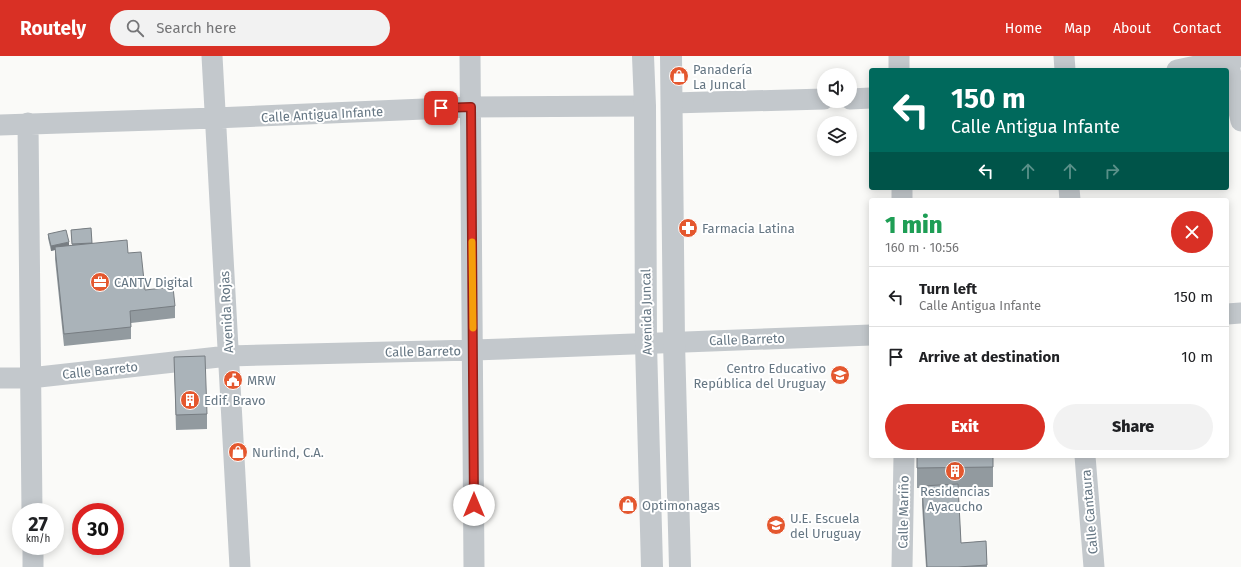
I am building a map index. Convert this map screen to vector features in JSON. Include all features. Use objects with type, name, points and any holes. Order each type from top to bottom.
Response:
[{"type":"street","name":"Avenida Rojas","points":[[212,56],[240,567]]},
{"type":"street","points":[[470,56],[474,350],[474,567]]},
{"type":"street","name":"Avenida Juncal","points":[[643,56],[645,106],[646,344],[652,567]]},
{"type":"street","name":"Avenida Juncal","points":[[671,56],[674,342],[680,567]]},
{"type":"street","points":[[899,56],[899,68]]},
{"type":"street","points":[[1064,56],[1065,68]]},
{"type":"street","points":[[1186,68],[1232,58],[1241,121]]},
{"type":"street","points":[[857,99],[869,98]]},
{"type":"street","points":[[672,103],[817,99]]},
{"type":"street","name":"Calle Antigua Infante","points":[[0,124],[215,118],[471,107],[645,106]]},
{"type":"street","points":[[28,123],[32,503]]},
{"type":"street","points":[[1229,314],[1241,312]]},
{"type":"street","name":"Calle Barreto","points":[[0,378],[30,378],[228,356],[474,350],[869,335]]},
{"type":"street","name":"Calle Mariño","points":[[902,567],[904,458]]},
{"type":"street","name":"Calle Cantaura","points":[[1085,458],[1094,567]]},
{"type":"street","points":[[33,555],[33,567]]},
{"type":"building","points":[[91,228],[92,243],[72,244],[71,230]]},
{"type":"building","points":[[66,230],[69,242],[51,246],[48,234]]},
{"type":"building","name":"CANTV Digital","points":[[127,240],[128,253],[141,252],[145,290],[173,287],[175,306],[130,311],[131,327],[64,334],[55,247]]},
{"type":"building","name":"Edif. Bravo","points":[[205,356],[207,414],[176,415],[174,357]]},
{"type":"building","points":[[917,458],[993,458],[993,467],[917,468]]},
{"type":"building","points":[[958,484],[961,543],[986,541],[987,565],[927,567],[922,486]]},
{"type":"slow traffic","points":[[472,242],[473,328]]},
{"type":"place","name":"Panadería La Juncal","points":[[679,76]]},
{"type":"place","name":"Farmacia Latina","points":[[688,228]]},
{"type":"place","name":"CANTV Digital","points":[[100,282]]},
{"type":"place","name":"Centro Educativo República del Uruguay","points":[[840,375]]},
{"type":"place","name":"MRW","points":[[233,380]]},
{"type":"place","name":"Edif. Bravo","points":[[190,400]]},
{"type":"place","name":"Nurlind, C.A.","points":[[238,452]]},
{"type":"place","name":"Residencias Ayacucho","points":[[955,471]]},
{"type":"place","name":"Optimonagas","points":[[628,505]]},
{"type":"place","name":"U.E. Escuela del Uruguay","points":[[776,525]]},
{"type":"route","points":[[441,108],[471,107],[474,505]]}]
